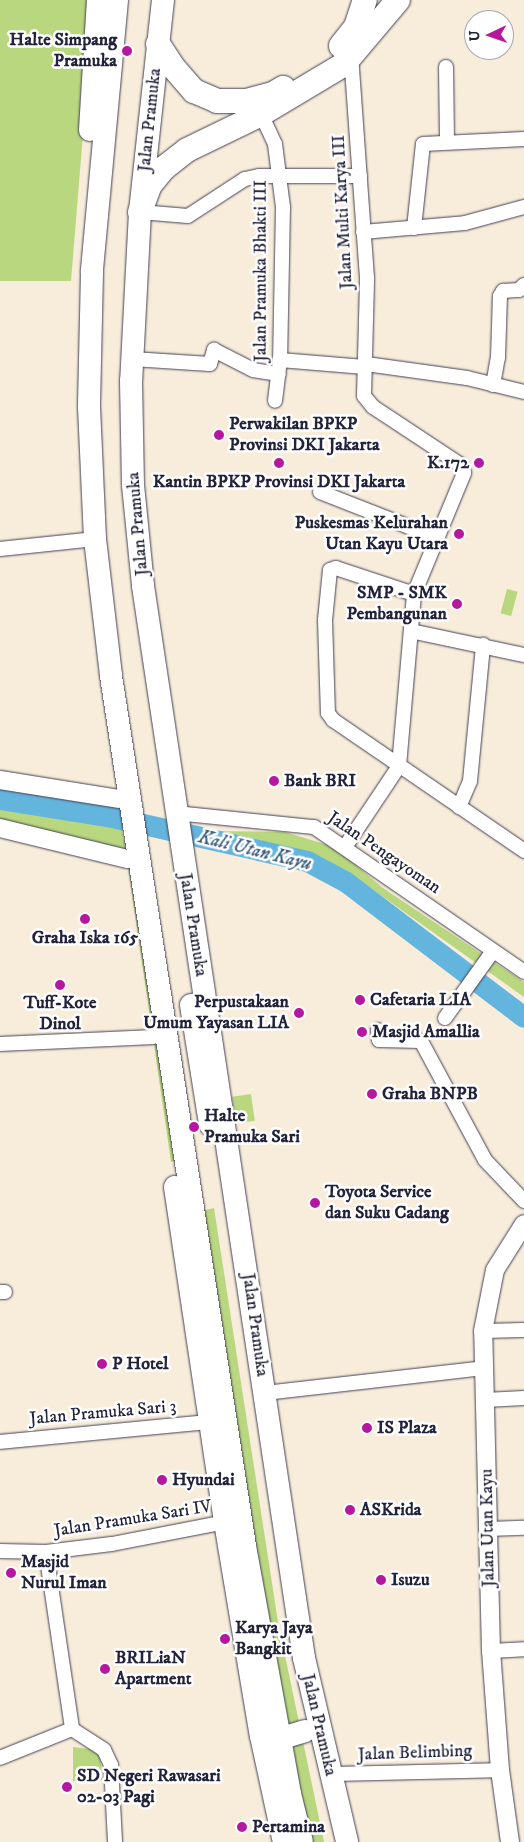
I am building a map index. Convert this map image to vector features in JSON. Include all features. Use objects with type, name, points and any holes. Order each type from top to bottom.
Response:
[{"type":"highway","points":[[142,204],[164,168],[187,150],[264,117],[343,65],[342,55],[356,27],[365,0]]},
{"type":"highway","points":[[158,44],[173,67],[194,91],[218,101],[246,101],[273,94],[342,55],[398,0]]},
{"type":"main road","points":[[98,0],[84,280],[89,407],[88,540],[122,803],[128,828],[245,1546],[279,1739],[302,1842]]},
{"type":"main road","points":[[84,280],[117,0]]},
{"type":"main road","name":"Jalan Pramuka","points":[[149,0],[125,233],[118,372],[119,458],[131,601],[171,817]]},
{"type":"main road","name":"Jalan Pramuka","points":[[163,0],[142,204],[132,359],[133,485],[173,844],[223,1161],[305,1731],[332,1842]]},
{"type":"main road","points":[[125,233],[142,204]]},
{"type":"main road","points":[[119,458],[133,485]]},
{"type":"main road","points":[[128,828],[127,859],[140,904],[153,1037],[209,1422],[261,1736],[284,1842]]},
{"type":"main road","name":"Jalan Pramuka","points":[[223,1161],[265,1393],[304,1658],[347,1842]]},
{"type":"main road","points":[[279,1739],[305,1731]]},
{"type":"street","name":"Jalan Multi Karya III","points":[[342,55],[360,176],[367,278],[364,396],[368,403],[461,465],[464,473],[462,482],[435,537]]},
{"type":"street","points":[[446,67],[447,142]]},
{"type":"street","name":"Jalan Pramuka Bhakti III","points":[[264,117],[272,134],[280,177],[283,225],[279,367],[275,402]]},
{"type":"street","points":[[414,228],[421,146],[430,141],[524,139]]},
{"type":"street","points":[[142,204],[188,216],[245,179],[360,176]]},
{"type":"street","points":[[363,232],[466,223],[524,207]]},
{"type":"street","points":[[493,385],[498,358],[500,296],[503,291],[519,290],[524,285]]},
{"type":"street","points":[[132,359],[210,364],[214,350],[253,370],[279,367],[366,365],[467,378],[524,392]]},
{"type":"street","points":[[320,492],[435,537],[414,594],[399,766],[345,847]]},
{"type":"street","points":[[0,549],[88,540]]},
{"type":"street","points":[[414,594],[336,568],[330,570],[325,620],[328,713],[332,720],[524,851]]},
{"type":"street","points":[[411,631],[524,655]]},
{"type":"street","points":[[459,807],[470,781],[483,645]]},
{"type":"street","points":[[0,780],[122,803]]},
{"type":"street","name":"Jalan Pengayoman","points":[[171,817],[314,827],[524,972]]},
{"type":"street","points":[[0,828],[127,859]]},
{"type":"street","points":[[445,1018],[493,951]]},
{"type":"street","points":[[378,1030],[379,1040],[421,1041],[485,1160],[524,1201]]},
{"type":"street","points":[[0,1044],[153,1037]]},
{"type":"street","name":"Jalan Utan Kayu","points":[[510,1842],[500,1770],[491,1651],[483,1331],[495,1270],[524,1224]]},
{"type":"street","points":[[483,1331],[524,1330]]},
{"type":"street","points":[[265,1393],[484,1368]]},
{"type":"street","points":[[485,1400],[524,1398]]},
{"type":"street","name":"Jalan Pramuka Sari 3","points":[[0,1442],[209,1422]]},
{"type":"street","name":"Jalan Pramuka Sari IV","points":[[72,1729],[46,1552],[112,1544],[225,1522]]},
{"type":"street","points":[[488,1529],[524,1528]]},
{"type":"street","points":[[0,1550],[46,1552]]},
{"type":"street","points":[[491,1651],[524,1649]]},
{"type":"street","points":[[0,1758],[72,1729],[104,1750],[112,1765],[115,1842]]},
{"type":"street","name":"Jalan Belimbing","points":[[330,1774],[500,1770]]},
{"type":"green space","points":[[0,0],[94,0],[71,281],[0,281]]},
{"type":"green space","points":[[507,589],[518,592],[511,616],[501,613]]},
{"type":"green space","points":[[0,781],[116,801],[124,841],[136,838],[186,1159],[171,1162],[127,859],[0,829]]},
{"type":"green space","points":[[208,831],[285,832],[334,847],[383,888],[524,982],[524,997],[355,877],[321,858],[213,836]]},
{"type":"green space","points":[[251,1094],[255,1121],[236,1123],[232,1097]]},
{"type":"green space","points":[[214,1208],[278,1622],[324,1842],[311,1842],[291,1760],[201,1211]]},
{"type":"green space","points":[[73,1747],[99,1750],[103,1780],[73,1781]]},
{"type":"waterway","name":"Kali Utan Kayu","points":[[0,799],[112,817],[307,861],[346,882],[524,1017]]},
{"type":"place","name":"Halte Simpang Pramuka","points":[[127,51]]},
{"type":"place","name":"Perwakilan BPKP Provinsi DKI Jakarta","points":[[219,435]]},
{"type":"place","name":"Kantin BPKP Provinsi DKI Jakarta","points":[[279,463]]},
{"type":"place","name":"K.172","points":[[479,463]]},
{"type":"place","name":"Puskesmas Kelurahan Utan Kayu Utara","points":[[459,534]]},
{"type":"place","name":"SMP - SMK Pembangunan","points":[[457,604]]},
{"type":"place","name":"Bank BRI","points":[[274,781]]},
{"type":"place","name":"Graha Iska 165","points":[[85,919]]},
{"type":"place","name":"Tuff-Kote Dinol","points":[[60,985]]},
{"type":"place","name":"Cafetaria LIA","points":[[360,1000]]},
{"type":"place","name":"Perpustakaan Umum Yayasan LIA","points":[[299,1013]]},
{"type":"place","name":"Masjid Amallia","points":[[362,1032]]},
{"type":"place","name":"Graha BNPB","points":[[372,1094]]},
{"type":"place","name":"Halte Pramuka Sari","points":[[194,1127]]},
{"type":"place","name":"Toyota Service dan Suku Cadang","points":[[315,1203]]},
{"type":"place","name":"P Hotel","points":[[102,1364]]},
{"type":"place","name":"IS Plaza","points":[[367,1428]]},
{"type":"place","name":"Hyundai","points":[[162,1480]]},
{"type":"place","name":"ASKrida","points":[[350,1510]]},
{"type":"place","name":"Masjid Nurul Iman","points":[[11,1573]]},
{"type":"place","name":"Isuzu","points":[[381,1580]]},
{"type":"place","name":"Karya Jaya Bangkit","points":[[225,1639]]},
{"type":"place","name":"BRILiaN Apartment","points":[[105,1669]]},
{"type":"place","name":"SD Negeri Rawasari 02-03 Pagi","points":[[67,1787]]},
{"type":"place","name":"Pertamina","points":[[242,1827]]}]
